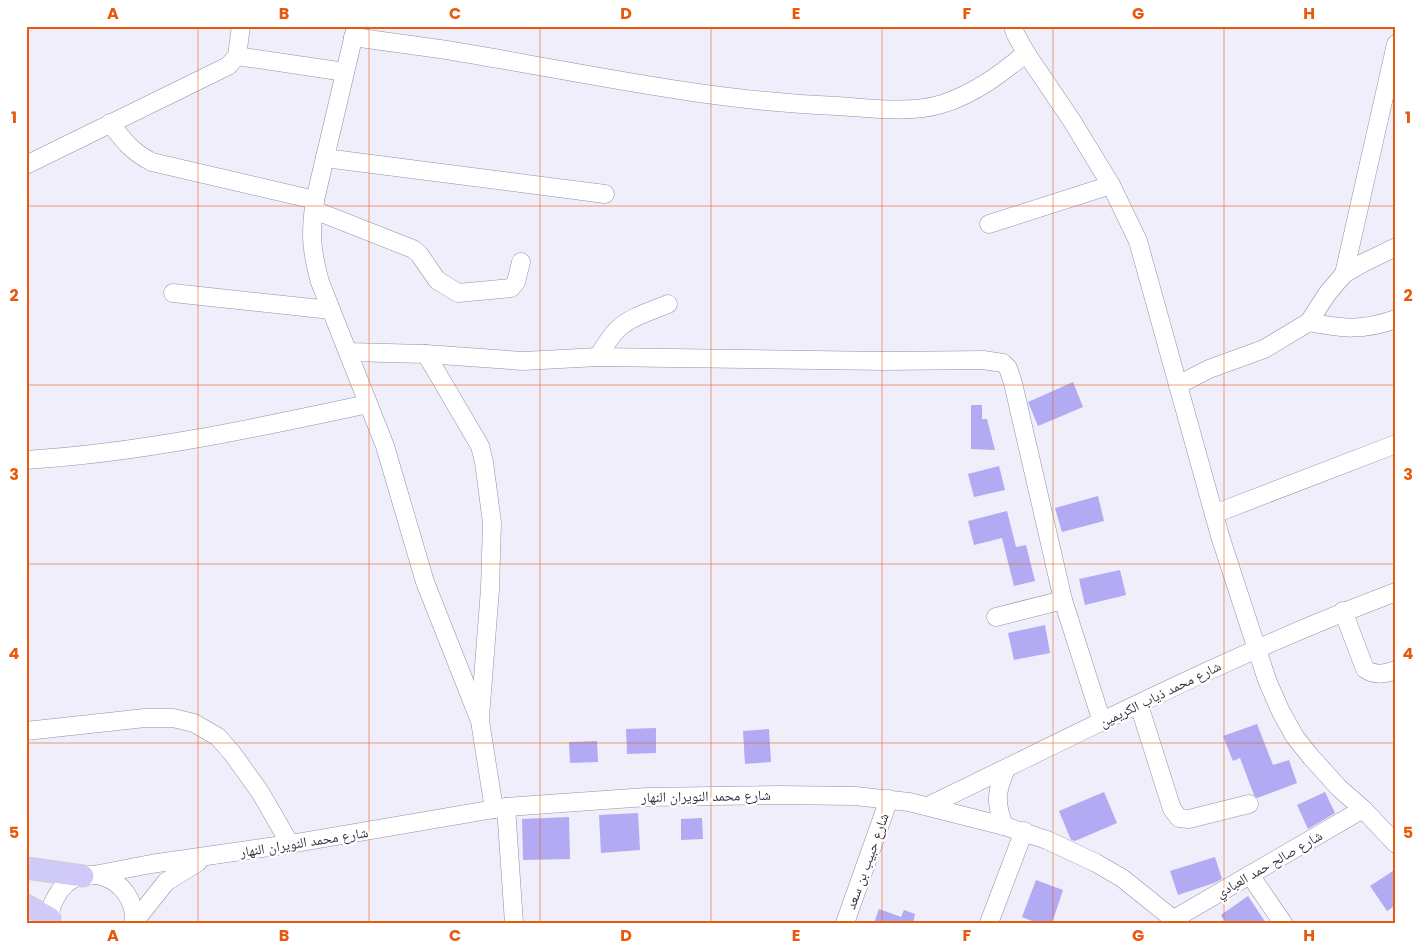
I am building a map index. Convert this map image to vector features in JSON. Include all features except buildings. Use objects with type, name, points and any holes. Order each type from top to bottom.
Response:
[{"type":"main road","points":[[26,868],[88,875]]},
{"type":"main road","points":[[26,905],[50,920]]},
{"type":"street","points":[[26,165],[228,66],[238,56],[241,26]]},
{"type":"street","points":[[1013,26],[1026,54],[1072,121],[1111,184],[1138,241],[1214,514],[1256,648],[1281,712],[1295,737],[1311,757],[1339,788],[1363,809],[1396,844]]},
{"type":"street","points":[[514,923],[500,808],[480,721],[425,582],[395,476],[314,262],[311,244],[314,205],[355,32],[639,84],[743,99],[788,104],[895,108],[920,108],[942,104],[970,92],[999,76],[1026,54]]},
{"type":"street","points":[[1344,274],[1396,44]]},
{"type":"street","points":[[238,56],[345,72]]},
{"type":"street","points":[[110,123],[126,145],[142,158],[314,205],[413,249],[419,254],[437,280],[458,293],[511,288],[516,282],[521,262]]},
{"type":"street","points":[[325,158],[605,194]]},
{"type":"street","points":[[989,224],[1111,184]]},
{"type":"street","points":[[1178,384],[1209,369],[1264,349],[1309,322],[1327,294],[1344,274],[1396,247]]},
{"type":"street","points":[[173,292],[331,310]]},
{"type":"street","points":[[598,357],[619,328],[631,319],[668,304]]},
{"type":"street","points":[[1309,322],[1332,327],[1357,329],[1381,325],[1396,319]]},
{"type":"street","points":[[348,352],[426,354],[523,361],[598,357],[884,361],[983,360],[1003,363],[1008,368],[1013,383],[1063,600],[1102,722]]},
{"type":"street","points":[[426,354],[480,446],[484,462],[492,523],[490,589],[480,721]]},
{"type":"street","points":[[26,460],[155,445],[368,404]]},
{"type":"street","points":[[1214,514],[1396,444]]},
{"type":"street","name":"شارع محمد ذياب الكريمين","points":[[928,806],[1256,648],[1396,592]]},
{"type":"street","points":[[996,618],[1063,600]]},
{"type":"street","points":[[1343,612],[1365,669],[1382,674],[1396,670]]},
{"type":"street","points":[[1139,705],[1172,809],[1179,818],[1189,819],[1249,804]]},
{"type":"street","points":[[26,730],[145,718],[173,718],[194,724],[218,737],[232,753],[260,792],[290,844]]},
{"type":"street","points":[[1004,826],[998,811],[997,800],[998,791],[1006,769]]},
{"type":"street","name":"شارع محمد النويران النهار","points":[[50,920],[52,904],[59,891],[70,881],[88,875],[151,864],[290,844],[500,808],[596,799],[691,795],[803,795],[889,799],[928,806],[1024,832],[1072,851],[1122,878],[1176,921]]},
{"type":"street","name":"شارع حبيب بن سعد","points":[[845,923],[889,799]]},
{"type":"street","name":"شارع صالح حمد العبادي","points":[[1176,921],[1363,809]]},
{"type":"street","points":[[989,923],[1024,832]]},
{"type":"street","name":"شارع محمد النويران النهار","points":[[135,922],[166,882],[207,857]]},
{"type":"street","points":[[88,875],[110,879],[124,889],[132,904],[135,922]]},
{"type":"street","points":[[1250,875],[1283,923]]}]
